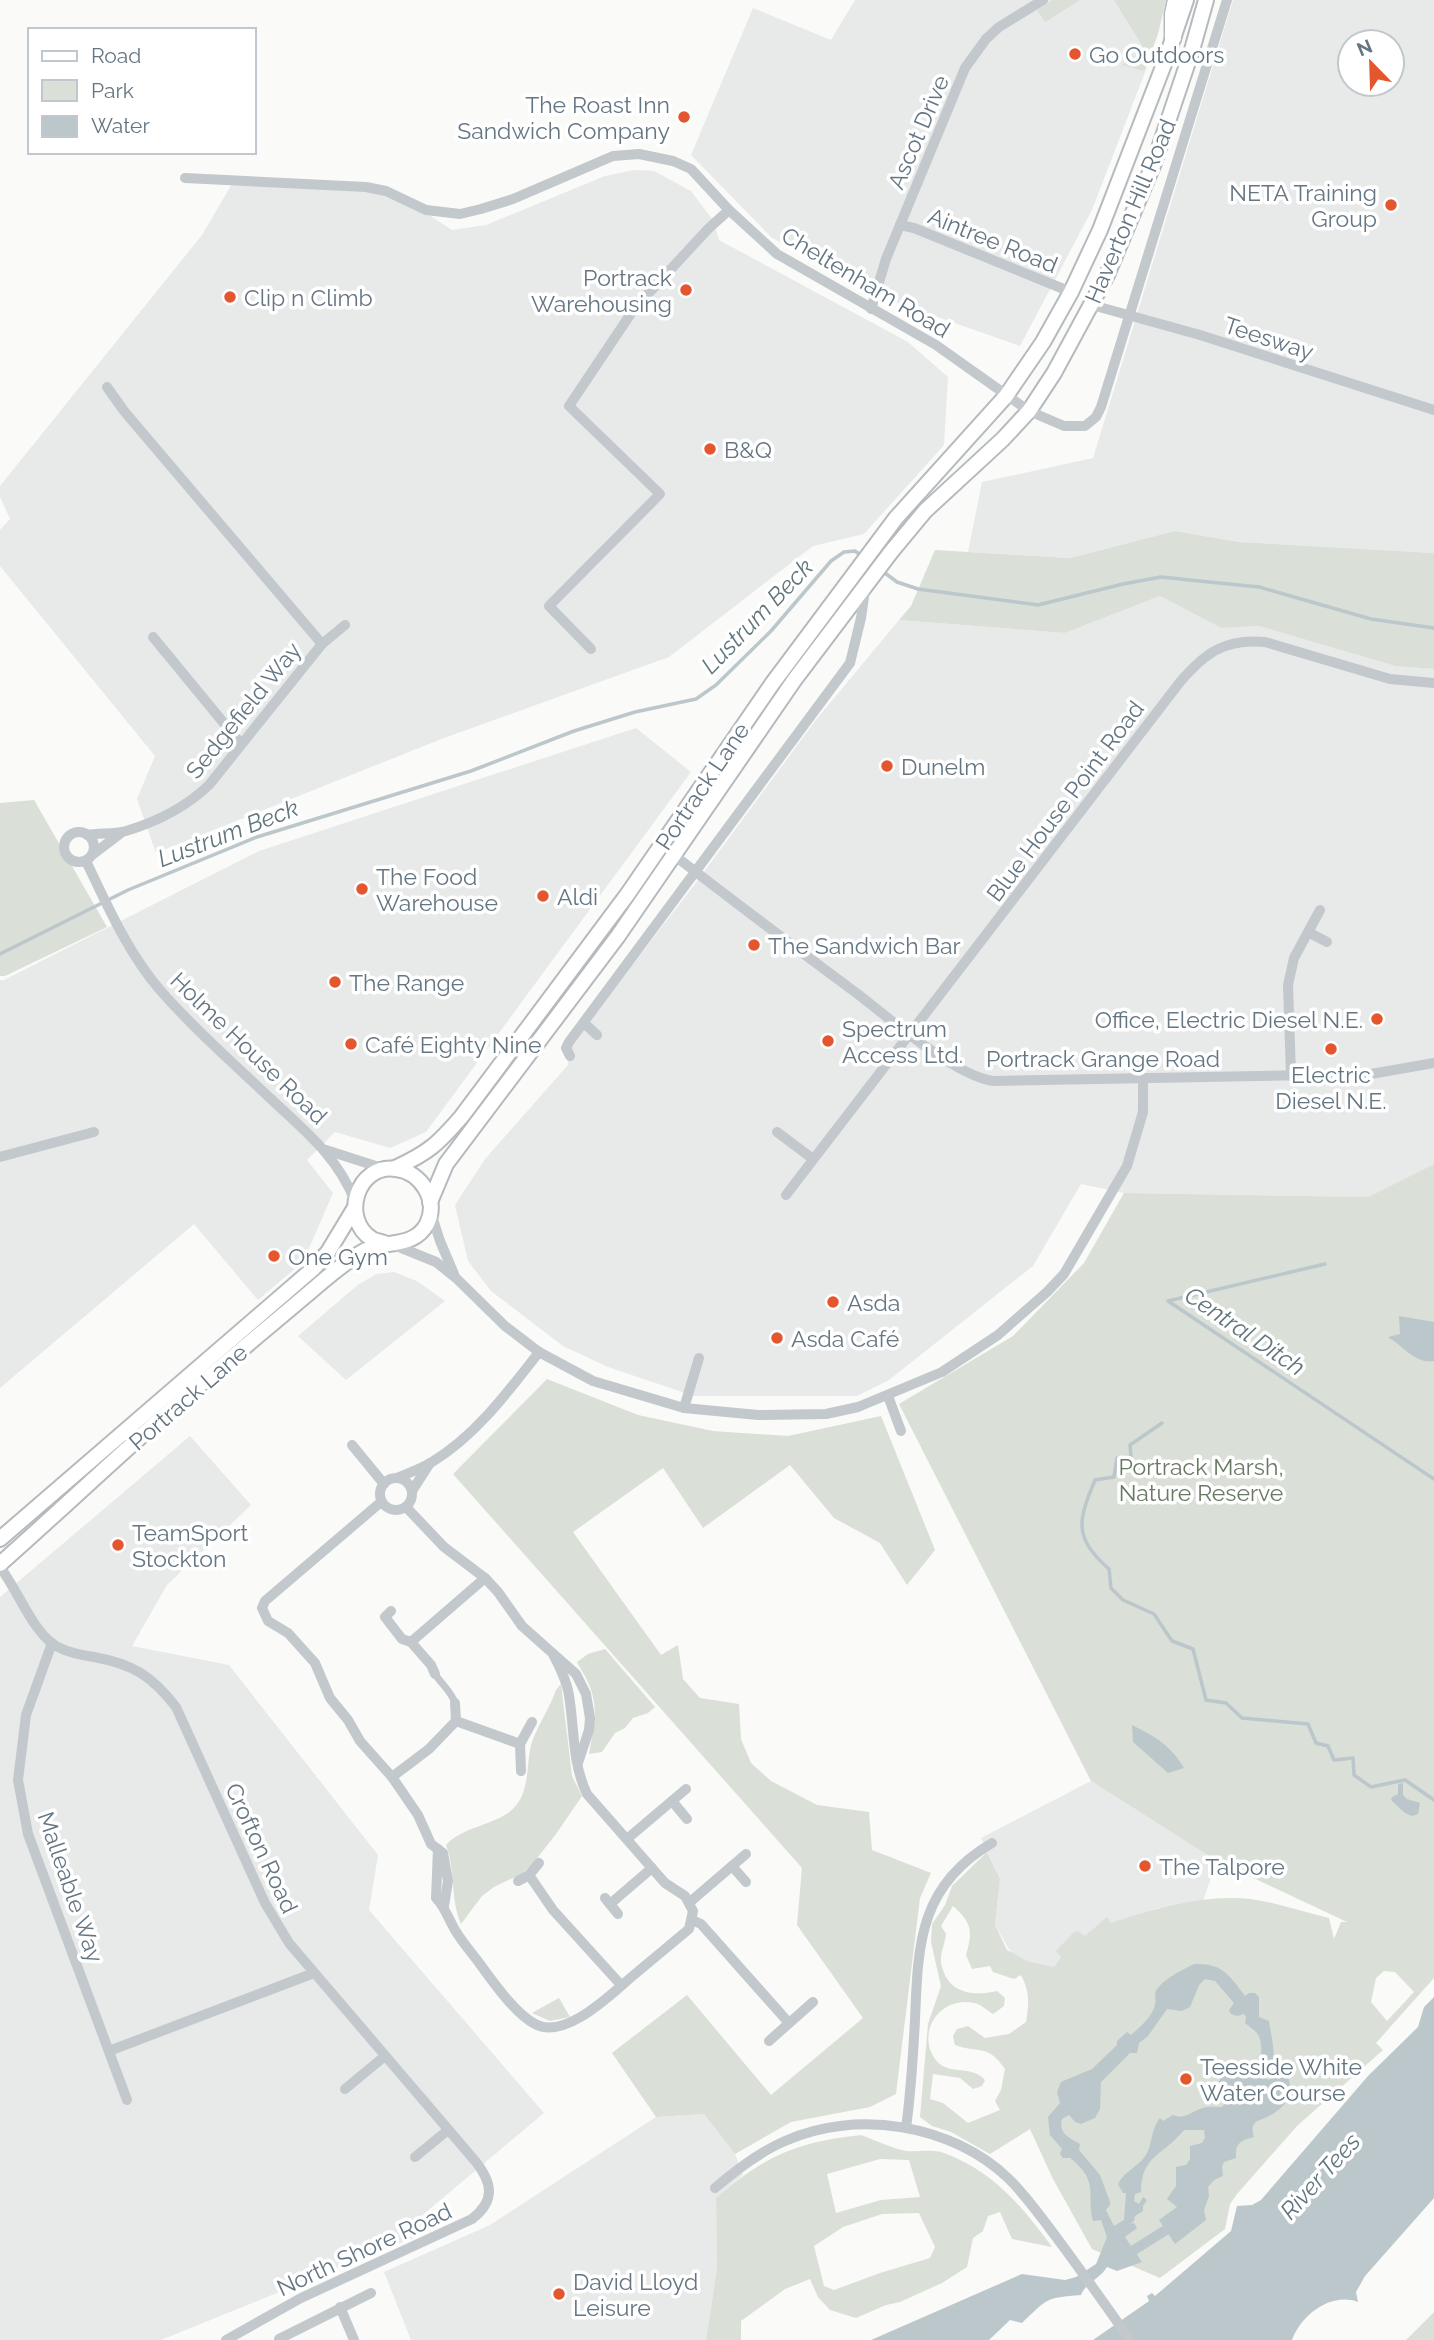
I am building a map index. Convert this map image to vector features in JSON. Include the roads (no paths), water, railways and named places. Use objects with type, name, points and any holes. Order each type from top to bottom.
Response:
[{"type":"highway","points":[[1174,38],[1173,14],[1176,0]]},
{"type":"main road","name":"Haverton Hill Road","points":[[1006,396],[1043,342],[1071,292],[1100,230],[1186,0]]},
{"type":"main road","name":"Haverton Hill Road","points":[[1029,411],[1054,373],[1092,304],[1154,163],[1206,0]]},
{"type":"main road","name":"Portrack Lane","points":[[0,1539],[314,1268],[328,1252],[354,1205],[360,1186],[370,1176],[423,1155],[438,1144],[462,1116],[627,895],[772,684],[857,569],[915,495],[1006,396]]},
{"type":"main road","name":"Portrack Lane","points":[[0,1566],[158,1421],[332,1274],[367,1250],[417,1236],[427,1224],[430,1206],[446,1164],[618,936],[795,680],[925,511],[1003,439],[1029,411]]},
{"type":"main road","points":[[391,1169],[412,1174],[425,1185],[430,1206]]},
{"type":"main road","points":[[354,1205],[361,1228],[372,1239],[390,1244]]},
{"type":"street","name":"Ascot Drive","points":[[871,309],[886,259],[965,68],[986,39],[999,27],[1043,0]]},
{"type":"street","name":"Cheltenham Road","points":[[185,178],[366,187],[394,194],[426,210],[460,214],[513,198],[613,156],[639,154],[673,161],[691,169],[729,210],[776,254],[936,345],[1029,411],[1064,426],[1085,426],[1096,417],[1227,0]]},
{"type":"street","points":[[591,649],[549,606],[660,494],[569,406],[634,309],[729,210]]},
{"type":"street","name":"Aintree Road","points":[[900,225],[914,228],[1071,292]]},
{"type":"street","name":"Teesway","points":[[1092,304],[1433,407]]},
{"type":"street","points":[[107,387],[124,411],[322,644]]},
{"type":"street","name":"Portrack Lane","points":[[570,1056],[566,1048],[849,663],[868,583]]},
{"type":"street","name":"Sedgefield Way","points":[[87,835],[124,831],[177,810],[196,798],[322,644],[345,625]]},
{"type":"street","points":[[153,637],[241,744]]},
{"type":"street","name":"Blue House Point Road","points":[[786,1195],[1180,682],[1204,656],[1245,640],[1265,642],[1390,679],[1434,683]]},
{"type":"street","points":[[89,858],[93,842],[87,835],[72,834],[64,845],[69,858],[78,862],[89,858],[124,831]]},
{"type":"street","name":"Portrack Grange Road","points":[[675,856],[911,1035],[968,1074],[980,1079],[1371,1074],[1434,1063]]},
{"type":"street","name":"Holme House Road","points":[[89,858],[97,885],[111,913],[130,948],[159,989],[221,1052],[326,1150],[343,1174],[354,1205]]},
{"type":"street","points":[[1291,1076],[1289,985],[1293,958],[1320,911]]},
{"type":"street","points":[[1308,932],[1327,942]]},
{"type":"street","points":[[584,1023],[597,1035]]},
{"type":"street","points":[[390,1244],[436,1262],[505,1326],[540,1352],[593,1381],[684,1408],[758,1415],[826,1415],[888,1396],[942,1372],[998,1335],[1047,1292],[1064,1273],[1127,1167],[1143,1112],[1143,1079]]},
{"type":"street","points":[[0,1157],[94,1132]]},
{"type":"street","points":[[777,1132],[813,1159]]},
{"type":"street","name":"Holme House Road","points":[[326,1150],[391,1169]]},
{"type":"street","points":[[430,1206],[440,1241],[456,1278]]},
{"type":"street","points":[[431,1463],[412,1491],[411,1500],[406,1507],[395,1511],[386,1508],[381,1502],[380,1492],[384,1484],[431,1463],[480,1424],[540,1352]]},
{"type":"street","points":[[684,1408],[699,1358]]},
{"type":"street","points":[[888,1396],[901,1432]]},
{"type":"street","points":[[352,1445],[384,1484]]},
{"type":"street","points":[[397,1478],[408,1483],[412,1491]]},
{"type":"street","points":[[381,1502],[265,1601],[262,1608],[264,1615],[268,1621],[288,1633],[315,1663],[330,1698],[418,1815],[431,1844],[438,1849],[435,1871],[436,1898],[444,1906],[446,1915],[457,1933],[523,2016],[537,2025],[551,2028],[569,2023],[593,2010],[689,1929],[692,1920],[690,1902],[679,1889],[665,1882],[587,1794],[578,1772],[568,1691],[553,1654]]},
{"type":"street","points":[[406,1507],[444,1547],[485,1578],[522,1626],[576,1674],[589,1707],[589,1730],[578,1763]]},
{"type":"street","points":[[0,1566],[40,1630],[52,1643]]},
{"type":"street","points":[[411,1642],[485,1578]]},
{"type":"street","points":[[391,1611],[384,1617],[402,1639],[411,1642],[431,1664],[441,1684],[452,1693],[456,1721],[429,1749],[392,1777]]},
{"type":"street","name":"Crofton Road","points":[[52,1643],[67,1651],[115,1661],[137,1669],[163,1690],[176,1707],[265,1903],[289,1943],[485,2174]]},
{"type":"street","name":"Malleable Way","points":[[52,1643],[26,1715],[18,1780],[28,1834],[127,2099]]},
{"type":"street","points":[[456,1721],[520,1744]]},
{"type":"street","points":[[521,1771],[520,1744],[532,1722]]},
{"type":"street","points":[[627,1839],[686,1789]]},
{"type":"street","points":[[672,1801],[687,1819]]},
{"type":"street","points":[[906,2128],[912,2086],[917,1962],[923,1929],[944,1884],[957,1868],[992,1843]]},
{"type":"street","points":[[690,1902],[746,1854]]},
{"type":"street","points":[[518,1881],[539,1863]]},
{"type":"street","points":[[732,1866],[746,1881]]},
{"type":"street","points":[[618,1914],[607,1901],[652,1868]]},
{"type":"street","points":[[528,1875],[553,1909],[621,1985]]},
{"type":"street","points":[[692,1920],[701,1924],[789,2023]]},
{"type":"street","points":[[109,2051],[314,1973]]},
{"type":"street","points":[[769,2040],[813,2002]]},
{"type":"street","points":[[345,2089],[385,2056]]},
{"type":"street","points":[[715,2188],[762,2153],[785,2140],[814,2130],[853,2125],[906,2128],[957,2143],[987,2160],[1008,2178],[1030,2203],[1130,2340]]},
{"type":"street","points":[[415,2157],[448,2130]]},
{"type":"street","name":"North Shore Road","points":[[226,2340],[301,2298],[472,2219],[483,2210],[489,2199],[485,2174]]},
{"type":"street","points":[[279,2339],[371,2293]]},
{"type":"street","points":[[340,2307],[354,2340]]},
{"type":"water","points":[[1399,1316],[1434,1322],[1434,1361],[1415,1357],[1388,1337],[1400,1334]]},
{"type":"water","points":[[1132,1725],[1162,1742],[1184,1768],[1168,1773],[1133,1742]]},
{"type":"water","points":[[1403,1783],[1403,1795],[1420,1803],[1418,1814],[1412,1816],[1405,1813],[1391,1800],[1398,1794],[1398,1784]]},
{"type":"water","name":"Teesside White Water Course","points":[[1194,1964],[1219,1968],[1245,1996],[1255,1993],[1259,1997],[1259,2017],[1269,2021],[1274,2051],[1266,2079],[1269,2080],[1285,2067],[1290,2083],[1288,2096],[1281,2108],[1255,2122],[1254,2137],[1239,2143],[1236,2158],[1224,2162],[1223,2176],[1208,2187],[1209,2196],[1204,2210],[1206,2220],[1175,2244],[1159,2220],[1177,2207],[1167,2199],[1176,2186],[1176,2167],[1186,2165],[1190,2159],[1190,2146],[1202,2143],[1205,2138],[1204,2130],[1184,2130],[1149,2163],[1142,2180],[1141,2192],[1135,2194],[1134,2201],[1139,2204],[1143,2197],[1147,2200],[1143,2211],[1135,2216],[1130,2224],[1134,2223],[1137,2228],[1125,2237],[1142,2262],[1117,2271],[1107,2267],[1081,2295],[1048,2301],[1022,2323],[1010,2320],[989,2340],[871,2340],[1022,2274],[1065,2280],[1076,2277],[1096,2264],[1107,2237],[1101,2220],[1093,2221],[1089,2181],[1079,2166],[1060,2154],[1062,2149],[1050,2135],[1048,2117],[1060,2103],[1057,2092],[1061,2082],[1092,2069],[1127,2032],[1131,2035],[1151,2014],[1157,1989],[1169,1978]],"holes":[[[1205,1979],[1215,1981],[1234,2003],[1229,2010],[1231,2014],[1244,2014],[1245,2023],[1258,2035],[1261,2051],[1257,2073],[1246,2075],[1242,2066],[1224,2071],[1218,2084],[1208,2092],[1233,2094],[1222,2107],[1205,2107],[1185,2116],[1173,2115],[1163,2121],[1160,2118],[1146,2154],[1118,2184],[1123,2193],[1126,2193],[1124,2220],[1114,2226],[1106,2210],[1110,2202],[1100,2175],[1079,2150],[1080,2144],[1063,2132],[1062,2119],[1069,2115],[1081,2124],[1095,2118],[1100,2109],[1101,2082],[1130,2053],[1137,2053],[1139,2043],[1148,2036],[1167,2009],[1182,2011],[1190,2007],[1199,1985]]]},
{"type":"water","name":"River Tees","points":[[1434,1997],[1434,2198],[1365,2276],[1356,2292],[1358,2302],[1338,2300],[1318,2308],[1302,2322],[1292,2340],[1093,2340],[1149,2301],[1147,2296],[1152,2293],[1155,2296],[1231,2231],[1237,2206],[1252,2205],[1261,2200],[1368,2076],[1418,2027],[1424,2007]]},
{"type":"waterway","name":"Lustrum Beck","points":[[0,954],[128,890],[257,837],[471,771],[574,731],[635,712],[696,699],[716,685],[771,631],[831,561],[844,552],[855,551],[863,557]]},
{"type":"waterway","name":"Lustrum Beck","points":[[881,570],[897,582],[918,589],[1038,605],[1161,577],[1259,587],[1371,619],[1434,628]]},
{"type":"waterway","name":"Central Ditch","points":[[1325,1264],[1168,1301],[1434,1479]]},
{"type":"waterway","points":[[1162,1423],[1130,1445],[1131,1456],[1117,1458],[1114,1477],[1095,1480],[1085,1507],[1082,1518],[1084,1538],[1097,1558],[1109,1569],[1111,1588],[1123,1600],[1154,1614],[1172,1641],[1193,1649],[1206,1700],[1226,1703],[1242,1718],[1308,1724],[1316,1743],[1328,1746],[1334,1760],[1353,1758],[1354,1775],[1371,1787],[1405,1780],[1434,1800]]},
{"type":"waterway","points":[[1134,2250],[1177,2223]]},
{"type":"place","name":"Go Outdoors","points":[[1075,54]]},
{"type":"place","name":"The Roast Inn Sandwich Company","points":[[684,117]]},
{"type":"place","name":"NETA Training Group","points":[[1391,205]]},
{"type":"place","name":"Portrack Warehousing","points":[[686,290]]},
{"type":"place","name":"Clip n Climb","points":[[230,297]]},
{"type":"place","name":"B&Q","points":[[710,449]]},
{"type":"place","name":"Dunelm","points":[[887,766]]},
{"type":"place","name":"The Food Warehouse","points":[[362,889]]},
{"type":"place","name":"Aldi","points":[[543,896]]},
{"type":"place","name":"The Sandwich Bar","points":[[754,945]]},
{"type":"place","name":"The Range","points":[[335,982]]},
{"type":"place","name":"Office, Electric Diesel N.E.","points":[[1377,1019]]},
{"type":"place","name":"Spectrum Access Ltd.","points":[[828,1041]]},
{"type":"place","name":"Café Eighty Nine","points":[[351,1044]]},
{"type":"place","name":"Electric Diesel N.E.","points":[[1331,1049]]},
{"type":"place","name":"One Gym","points":[[274,1256]]},
{"type":"place","name":"Asda","points":[[833,1302]]},
{"type":"place","name":"Asda Café","points":[[777,1338]]},
{"type":"place","name":"TeamSport Stockton","points":[[118,1545]]},
{"type":"place","name":"The Talpore","points":[[1145,1866]]},
{"type":"place","name":"Teesside White Water Course","points":[[1186,2079]]},
{"type":"place","name":"David Lloyd Leisure","points":[[559,2294]]},
{"type":"park label","name":"Portrack Marsh, Nature Reserve","points":[[1201,1479]]}]
